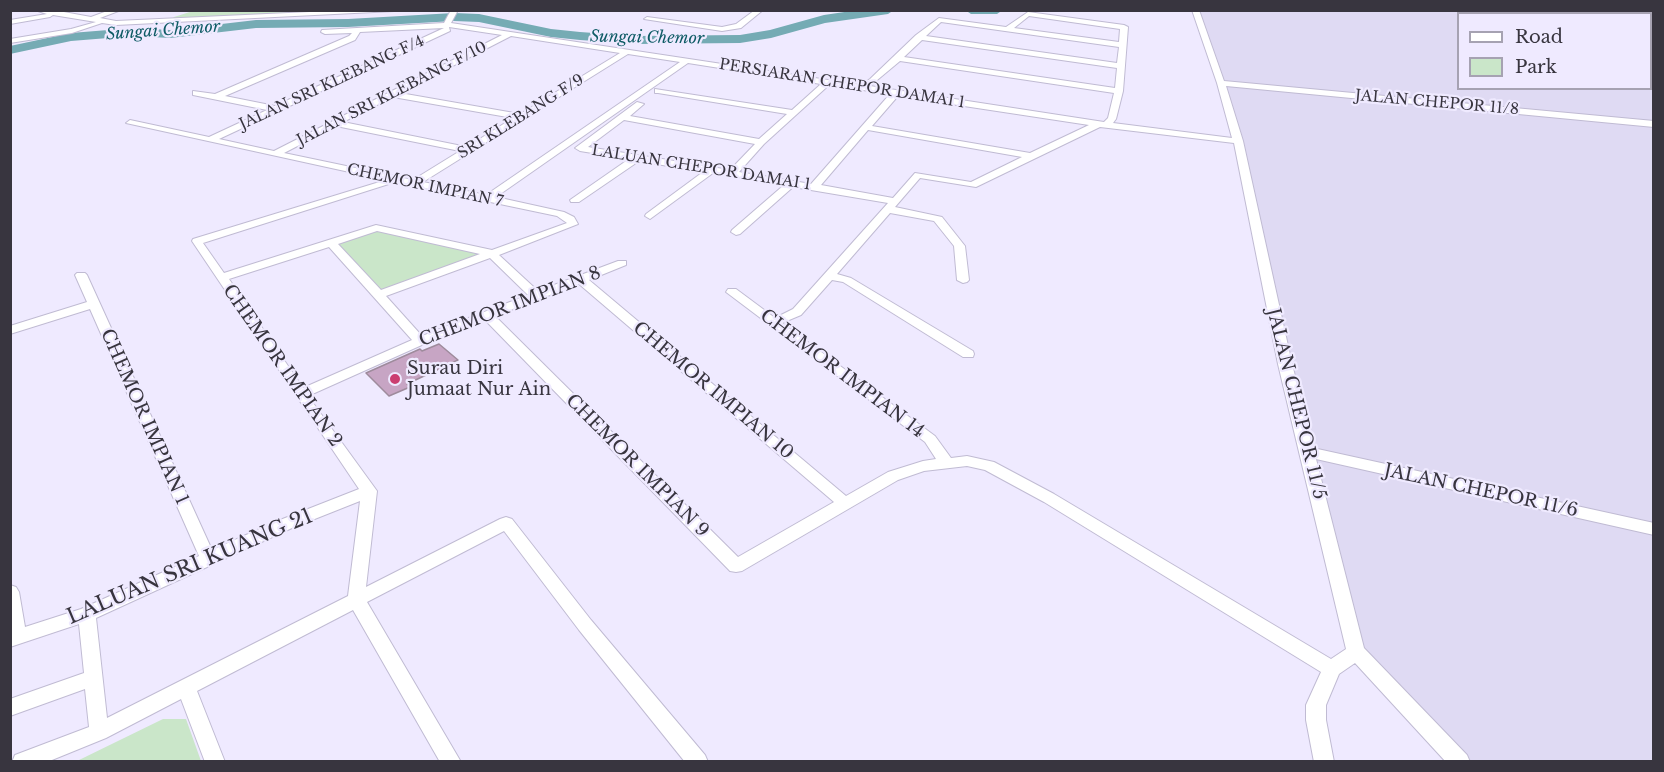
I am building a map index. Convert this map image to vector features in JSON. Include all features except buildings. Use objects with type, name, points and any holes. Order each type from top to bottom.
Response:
[{"type":"street","points":[[89,20],[118,10]]},
{"type":"street","points":[[169,21],[174,16],[193,10]]},
{"type":"street","points":[[43,11],[102,22],[411,10]]},
{"type":"street","name":"JALAN CHEPOR 11/5","points":[[1195,10],[1221,82],[1238,141],[1285,364],[1356,652]]},
{"type":"street","points":[[1634,10],[1653,12]]},
{"type":"street","points":[[647,19],[722,29],[738,26],[759,11]]},
{"type":"street","points":[[10,22],[58,14]]},
{"type":"street","points":[[773,323],[797,312],[918,175],[972,185],[1083,130],[1105,122],[1119,91],[1125,27],[1028,14],[1007,30]]},
{"type":"street","points":[[325,32],[452,19],[509,34],[628,51],[820,88]]},
{"type":"street","name":"JALAN SRI KLEBANG F/4","points":[[210,140],[452,19]]},
{"type":"street","points":[[863,87],[873,81],[939,20],[1123,45]]},
{"type":"street","points":[[10,41],[72,31],[102,22]]},
{"type":"street","points":[[216,97],[352,38],[358,30]]},
{"type":"street","name":"JALAN SRI KLEBANG F/10","points":[[274,153],[509,34]]},
{"type":"street","points":[[920,37],[1121,66]]},
{"type":"street","name":"SRI KLEBANG F/9","points":[[415,183],[628,51]]},
{"type":"street","points":[[898,58],[1119,91]]},
{"type":"street","name":"LALUAN CHEPOR DAMAI 1","points":[[699,62],[689,64],[658,91],[580,147],[814,187],[939,219],[959,246],[963,280]]},
{"type":"street","name":"PERSIARAN CHEPOR DAMAI 1","points":[[699,62],[863,87],[894,96],[1238,141]]},
{"type":"street","points":[[487,199],[689,64]]},
{"type":"street","points":[[873,81],[1105,122]]},
{"type":"street","points":[[733,173],[761,142],[828,82]]},
{"type":"street","name":"JALAN CHEPOR 11/8","points":[[1221,82],[1653,124]]},
{"type":"street","points":[[658,91],[794,112]]},
{"type":"street","points":[[196,93],[276,109]]},
{"type":"street","points":[[392,94],[520,117]]},
{"type":"street","points":[[814,187],[894,96],[1083,130]]},
{"type":"street","points":[[621,117],[761,142]]},
{"type":"street","name":"CHEMOR IMPIAN 7","points":[[130,123],[560,214],[570,219],[573,224],[491,253]]},
{"type":"street","points":[[334,123],[470,150]]},
{"type":"street","points":[[865,128],[1030,156]]},
{"type":"street","points":[[575,200],[637,158]]},
{"type":"street","points":[[650,216],[711,170]]},
{"type":"street","name":"CHEMOR IMPIAN 2","points":[[369,491],[300,394],[197,240],[390,182]]},
{"type":"street","points":[[736,232],[792,183]]},
{"type":"street","points":[[221,278],[376,228],[491,253],[536,296]]},
{"type":"street","points":[[331,242],[420,341]]},
{"type":"street","points":[[379,295],[491,253]]},
{"type":"street","name":"CHEMOR IMPIAN 8","points":[[300,394],[420,341],[622,263]]},
{"type":"street","name":"CHEMOR IMPIAN 1","points":[[81,275],[208,559]]},
{"type":"street","points":[[829,276],[847,280],[968,354]]},
{"type":"street","name":"CHEMOR IMPIAN 10","points":[[581,279],[845,503]]},
{"type":"street","name":"CHEMOR IMPIAN 14","points":[[732,292],[930,439],[945,462]]},
{"type":"street","points":[[10,330],[94,304]]},
{"type":"street","name":"CHEMOR IMPIAN 9","points":[[487,315],[736,566],[845,503]]},
{"type":"street","name":"JALAN CHEPOR 11/6","points":[[1308,452],[1653,529]]},
{"type":"street","points":[[845,503],[893,476],[923,466],[967,461],[989,466],[1049,498],[1332,669]]},
{"type":"street","points":[[369,491],[356,599],[452,762]]},
{"type":"street","name":"LALUAN SRI KUANG 21","points":[[14,638],[87,614],[208,559],[369,491]]},
{"type":"street","points":[[22,762],[99,732],[185,686],[506,524],[585,625],[698,762]]},
{"type":"street","points":[[10,592],[14,638]]},
{"type":"street","points":[[87,614],[99,732]]},
{"type":"street","points":[[1324,762],[1316,720],[1316,705],[1332,669],[1356,652],[1461,762]]},
{"type":"street","points":[[10,708],[94,678]]},
{"type":"street","points":[[185,686],[215,762]]},
{"type":"shaded area","points":[[1195,11],[1653,11],[1653,761],[1460,761],[1346,645],[1238,141]]},
{"type":"green space","points":[[193,11],[341,11],[336,14],[169,21]]},
{"type":"green space","points":[[376,228],[491,253],[379,295],[331,242]]},
{"type":"green space","points":[[163,719],[186,719],[201,761],[77,761]]},
{"type":"waterway","name":"Sungai Chemor","points":[[10,50],[71,37],[133,32],[170,34],[256,24],[348,23],[454,17],[479,18],[551,33],[580,36],[636,40],[740,39],[771,34],[824,19],[888,10]]},
{"type":"waterway","name":"Sungai Chemor","points":[[971,10],[997,10]]},
{"type":"place","name":"Surau Diri Jumaat Nur Ain","points":[[395,379]]}]
